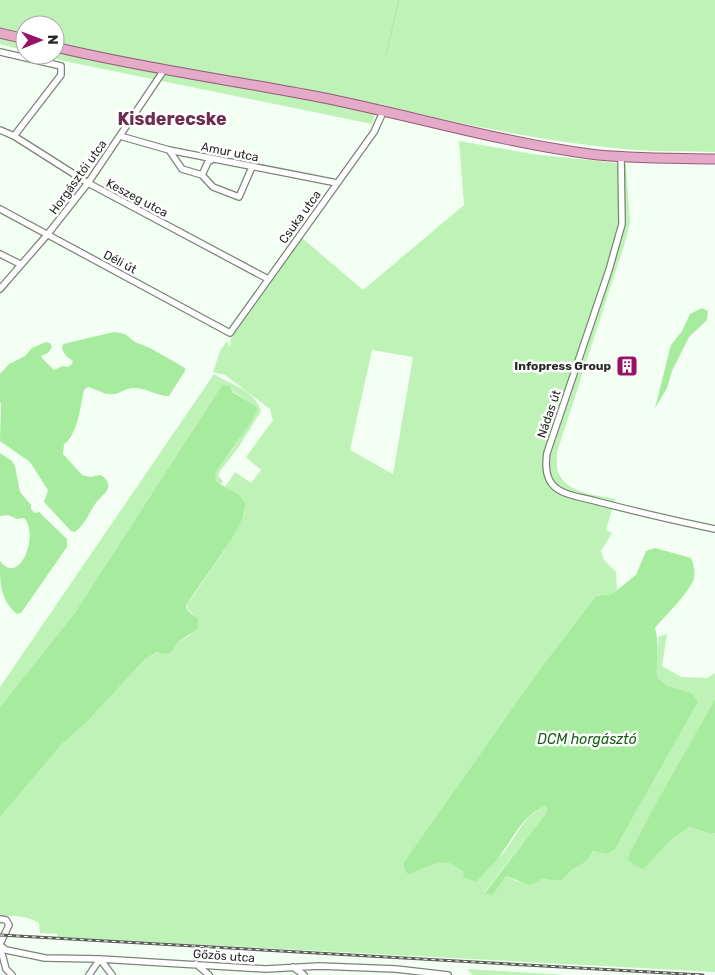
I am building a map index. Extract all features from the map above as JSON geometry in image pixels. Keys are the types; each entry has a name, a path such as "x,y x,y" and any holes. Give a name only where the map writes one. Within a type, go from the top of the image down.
{"main road":[{"path":"0,33 15,37"},
{"path":"65,49 164,70 266,86 496,137 575,152 621,156 715,159"}],"street":[{"path":"0,52 61,66 60,75 14,136"},
{"name":"Horgásztói utca","path":"0,289 47,235 88,183 164,70"},
{"name":"Csuka utca","path":"230,333 374,132 383,112"},
{"name":"Keszeg utca","path":"0,130 14,136 88,183 268,279"},
{"name":"Amur utca","path":"120,136 169,150 337,183"},
{"path":"169,150 182,169 202,175 213,186 239,197 252,167"},
{"path":"198,156 201,159 202,175"},
{"name":"Nádas út","path":"621,156 622,224 609,270 547,453 547,475 558,490 616,508 715,529"},
{"path":"202,175 208,162 214,159"},
{"name":"Déli út","path":"0,209 230,333"},
{"path":"0,254 20,264"},
{"path":"0,920 6,920 9,925 0,945 6,969"},
{"name":"Gőzös utca","path":"0,945 6,950 45,958 100,959 266,969 319,966 396,969 447,975"},
{"path":"89,975 100,959 112,975"},
{"path":"0,963 12,975"},
{"path":"196,964 209,975"},
{"path":"293,967 304,975"},
{"path":"261,975 266,969"},
{"path":"392,975 396,969"}],"shaded area":[{"path":"0,0 715,0 715,152 634,150 592,146 470,125 379,104 372,124 65,61 65,15 15,15 15,48 0,44"},
{"path":"459,141 532,154 626,164 630,222 626,239 557,452 558,472 568,485 582,492 615,499 606,530 612,533 601,551 604,560 616,572 617,589 612,594 596,596 540,669 404,862 404,869 408,875 427,866 443,863 450,864 463,871 492,861 505,851 530,816 545,806 547,808 546,813 485,892 493,895 506,876 519,882 542,879 561,881 573,869 587,861 593,851 607,854 615,849 698,702 692,693 667,686 657,677 658,637 667,634 662,666 681,677 707,678 715,673 715,699 660,796 644,869 672,839 690,827 711,834 715,833 715,972 57,937 57,934 40,933 39,923 30,919 20,916 0,918 0,817 62,744 87,722 145,659 158,652 171,653 178,642 190,635 193,614 187,609 188,603 224,551 245,513 243,499 225,487 235,472 251,483 261,470 246,457 273,420 270,409 225,375 213,372 220,351 227,341 230,348 231,338 302,238 363,290 464,205","holes":["372,350 413,357 393,474 350,450"]},
{"path":"214,374 248,393 254,398 261,411 238,448 220,471 218,476 223,481 221,484 217,481 215,473 238,441 255,405 222,385 74,614 0,707 0,687"},
{"path":"467,969 567,975 473,975"}],"water":[{"path":"702,308 708,311 707,320 689,337 672,371 667,388 655,408 671,345 682,331 690,314"},
{"path":"114,332 125,334 135,342 150,348 185,368 185,371 169,396 134,388 115,394 105,393 88,387 84,390 75,428 64,444 63,454 82,475 90,477 101,475 107,480 108,486 107,491 98,500 82,525 75,532 71,531 44,502 48,490 30,462 0,441 0,374 9,364 25,356 32,348 46,342 50,343 52,347 48,353 41,356 43,359 54,370 62,366 68,367 73,361 66,356 62,349 63,344"},
{"path":"222,385 230,386 232,392 255,405 257,409 251,422 215,473 216,481 244,501 245,510 232,537 186,607 198,619 197,629 178,642 171,653 157,652 145,659 87,722 62,744 0,817 0,707 74,614"},
{"path":"0,453 12,461 15,466 20,492 31,505 31,509 35,513 39,512 67,539 67,547 21,613 17,614 11,609 4,597 1,584 0,561 7,567 14,568 20,563 25,556 30,536 24,518 17,519 8,515 0,516"},
{"name":"DCM horgásztó","path":"655,548 691,558 694,566 694,578 686,593 655,628 658,646 657,677 667,686 692,693 698,702 615,849 607,854 593,851 587,861 573,869 561,881 542,879 529,885 506,876 493,895 485,893 546,813 547,808 545,806 524,821 498,858 476,882 464,877 463,871 448,863 422,868 408,875 404,869 404,862 540,669 596,596 612,594 636,575 646,551"},
{"path":"715,699 715,833 711,834 690,827 672,839 644,869 634,865 628,859 630,853"}],"waterway":[{"path":"386,55 399,0"}],"railway":[{"path":"0,935 703,975"}],"place":[{"name":"Infopress Group","path":"627,366"}],"district":[{"name":"Kisderecske","path":"172,119"}]}
